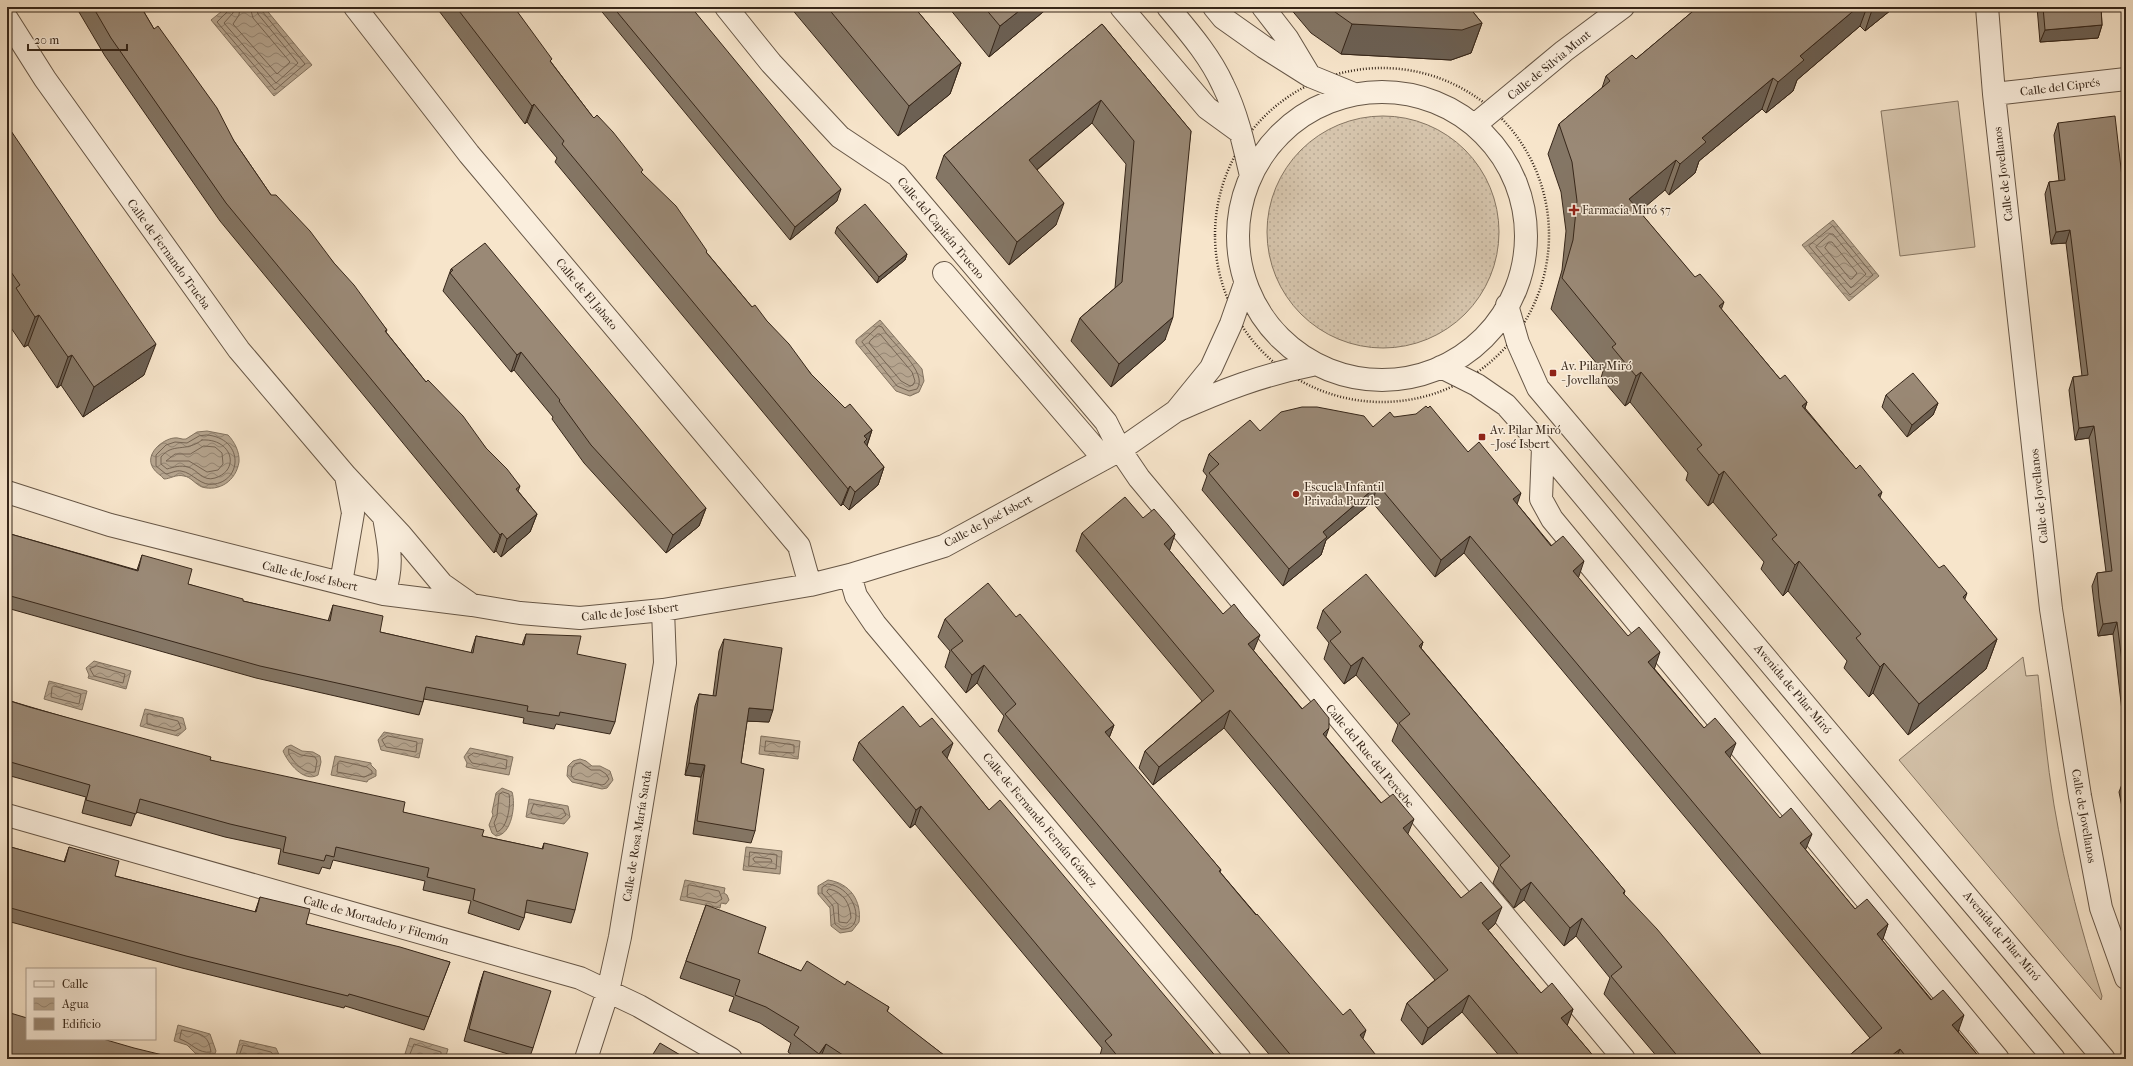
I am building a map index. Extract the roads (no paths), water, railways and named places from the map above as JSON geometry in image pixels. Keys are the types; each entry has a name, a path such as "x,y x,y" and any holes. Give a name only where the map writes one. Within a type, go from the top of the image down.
{"street":[{"name":"Calle de El Jabato","path":"355,7 469,154 799,546 810,585"},
{"name":"Calle del Capitán Trueno","path":"726,7 771,63 840,137 897,175 1106,422 1112,454"},
{"path":"1121,7 1206,108 1242,138"},
{"path":"1168,7 1196,41 1223,84 1242,138 1251,176"},
{"path":"1214,7 1223,18 1246,35 1315,78 1354,94"},
{"path":"1263,7 1315,78"},
{"name":"Calle de Silvia Munt","path":"1476,124 1564,51 1623,7"},
{"name":"Calle de Jovellanos","path":"1987,7 1994,94 2051,609 2080,796 2101,908 2126,978"},
{"name":"Calle de Fernando Trueba","path":"7,19 45,79 239,350 346,476 442,584 472,605"},
{"name":"Calle del Ciprés","path":"1994,94 2126,79"},
{"path":"1381,91 1408,93 1446,104 1476,124 1497,147 1520,191 1526,226 1520,276 1507,305 1489,329 1467,351 1441,367 1403,379 1368,378 1335,373 1312,365 1284,344 1268,327 1245,284 1238,258 1240,220 1251,176 1272,144 1295,122 1318,108 1354,94 1381,91"},
{"path":"944,273 1112,454"},
{"name":"Calle de José Isbert","path":"1176,411 1211,368 1235,315 1245,284"},
{"name":"Avenida de Pilar Miró","path":"1507,305 1516,333 1538,388 2104,1059"},
{"name":"Calle de José Isbert","path":"7,492 110,525 384,594 472,605 520,613 580,618 663,610 810,585 850,575 944,546 1112,454 1176,411 1228,388 1284,370 1312,365"},
{"path":"1441,367 1464,379 1506,405 1543,447 2054,1059"},
{"path":"1543,447 1541,499 1552,520 1998,1059"},
{"name":"Calle del Rue del Percebe","path":"1112,454 1139,478 1624,1059"},
{"path":"342,583 352,513 346,476"},
{"path":"384,517 391,562 389,578 384,594"},
{"name":"Calle de Fernando Fernán Gómez","path":"850,575 856,596 874,624 1240,1059"},
{"name":"Calle de Rosa María Sarda","path":"586,1059 608,991 620,937 665,663 663,610"},
{"name":"Calle de Mortadelo y Filemón","path":"7,815 580,978 608,991 731,1059"}],"water":[{"path":"227,7 264,7 312,65 274,96 211,20"},
{"path":"1833,220 1879,276 1849,301 1802,245"},
{"path":"880,320 922,369 924,381 919,392 910,396 896,391 856,343 856,340"},
{"path":"207,431 228,435 238,451 239,462 237,469 226,484 215,488 202,487 184,476 164,479 154,470 151,463 151,458 156,448 160,444 170,439 186,439 197,432"},
{"path":"94,661 131,671 126,689 88,678 89,675 86,668"},
{"path":"49,681 87,691 82,710 44,699"},
{"path":"145,709 183,718 186,729 178,736 140,726"},
{"path":"384,732 423,739 419,758 381,750 378,740"},
{"path":"761,736 800,741 798,759 759,754"},
{"path":"291,745 302,751 313,752 320,756 321,762 318,775 313,777 307,776 302,774 293,766 283,751 286,747"},
{"path":"470,748 513,757 509,775 466,767 467,763 464,757"},
{"path":"335,756 371,763 376,770 376,776 367,782 331,775"},
{"path":"580,759 586,761 592,766 600,766 610,771 613,780 607,788 602,789 572,782 567,776 568,766 573,761"},
{"path":"502,788 512,792 513,811 512,818 506,830 496,836 492,833 489,825 493,815 492,812 496,793"},
{"path":"529,799 568,806 570,817 564,824 526,817"},
{"path":"746,847 782,851 780,874 743,870"},
{"path":"685,880 725,888 724,893 727,895 729,900 726,904 721,903 720,908 680,900"},
{"path":"828,880 843,885 853,894 856,900 859,907 859,922 852,931 840,933 831,926 830,908 818,894 818,886"},
{"path":"178,1025 210,1034 216,1051 214,1056 197,1055 187,1045 174,1041"},
{"path":"410,1038 448,1049 445,1059 404,1057"},
{"path":"240,1040 276,1048 281,1059 235,1059"}],"place":[{"name":"Farmacia Miró 57","path":"1574,210"},
{"name":"Av. Pilar Miró - Jovellanos","path":"1553,373"},
{"name":"Av. Pilar Miró - José Isbert","path":"1482,437"},
{"name":"Escuela Infantil Privada Puzzle","path":"1296,494"}]}
